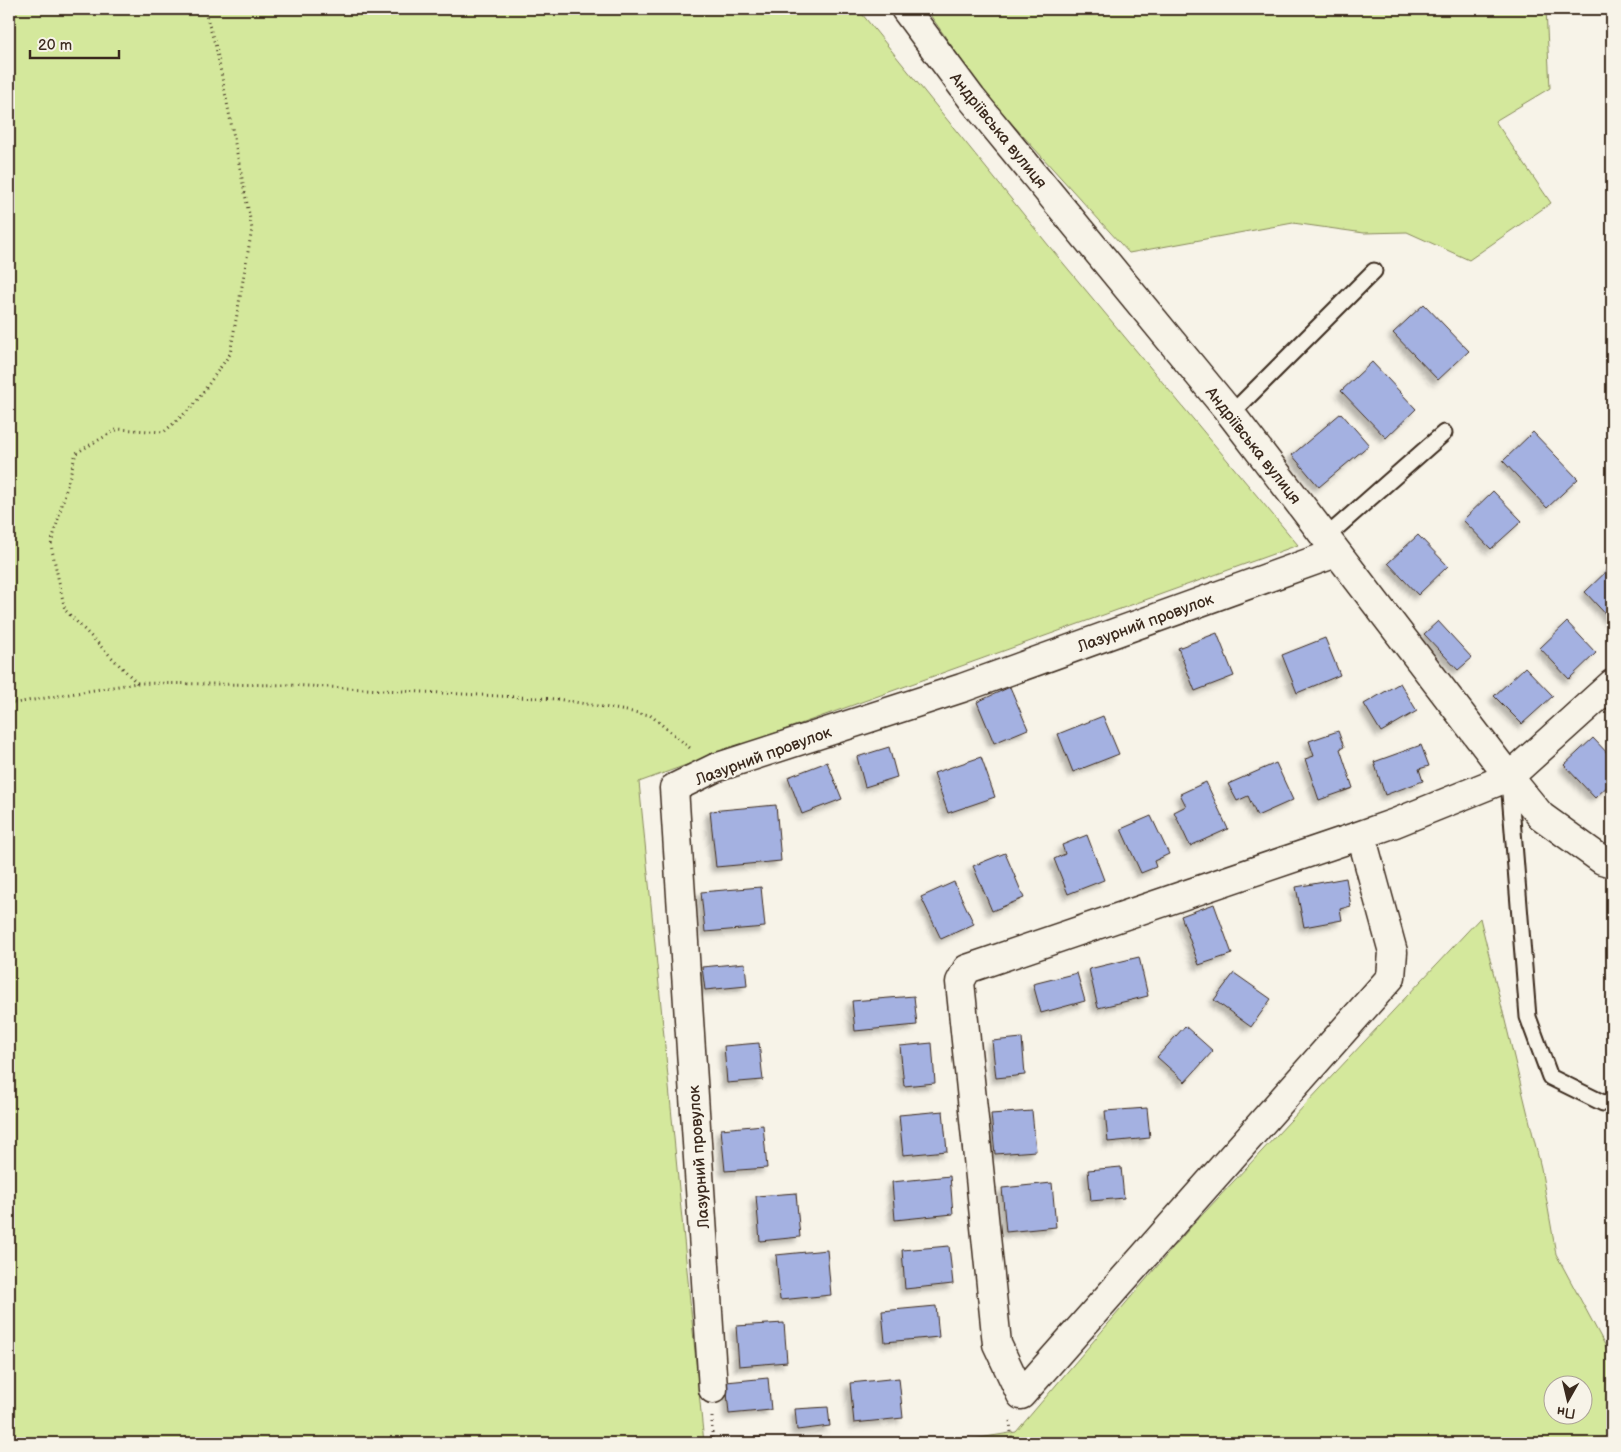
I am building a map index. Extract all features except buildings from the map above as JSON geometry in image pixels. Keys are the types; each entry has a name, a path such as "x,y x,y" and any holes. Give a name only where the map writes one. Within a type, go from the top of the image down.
{"street":[{"name":"Андріївська вулиця","path":"905,9 972,99 1231,414 1508,777 1541,816 1602,860 1612,863"},
{"name":"Лазурний провулок","path":"713,1389 674,788 715,768 962,688 1331,545"},
{"path":"1361,835 1393,952 1391,977 1021,1395 997,1344 960,982 967,969 1395,823 1508,777 1612,684"}],"lane":[{"path":"1231,414 1374,271"},
{"path":"1331,545 1444,433"},
{"path":"1508,777 1528,1017 1550,1077 1603,1103 1612,1102"}],"path":[{"path":"137,683 65,610 51,545 76,453 118,429 164,432 193,406 230,354 252,229 216,46 204,9"},
{"path":"9,702 15,703 137,683 288,685 558,699 650,715 715,768"}],"green space":[{"path":"9,9 858,9 1049,246 1298,545 639,782 704,1443 9,1443"},
{"path":"926,9 1546,9 1550,88 1495,121 1551,203 1469,260 1407,232 1364,233 1293,223 1129,253 985,94"},
{"path":"1480,918 1541,1168 1556,1254 1612,1358 1612,1443 949,1443 1016,1432 1189,1229"}]}
